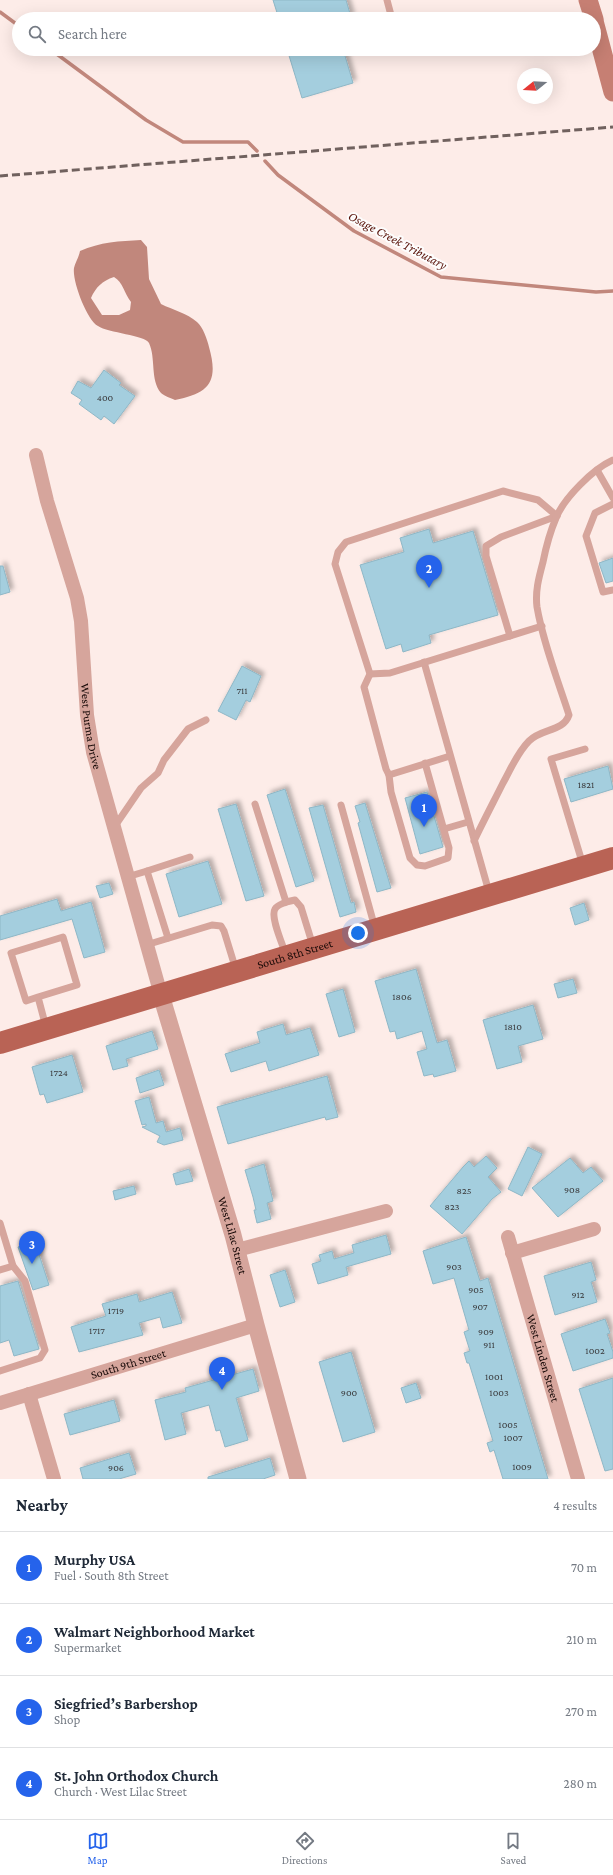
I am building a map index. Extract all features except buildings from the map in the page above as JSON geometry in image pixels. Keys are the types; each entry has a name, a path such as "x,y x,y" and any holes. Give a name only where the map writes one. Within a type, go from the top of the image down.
{"main road":[{"path":"588,0 592,12"},
{"path":"601,40 610,66 613,92"},
{"name":"South 8th Street","path":"0,1043 613,858"}],"street":[{"name":"West Purma Drive","path":"36,455 47,501 77,598 81,622 87,715 93,752 112,826 161,995"},
{"name":"West Lilac Street","path":"161,995 237,1250 298,1479"},
{"path":"237,1250 386,1211"},
{"path":"512,1253 594,1229"},
{"name":"West Linden Street","path":"508,1237 578,1479"},
{"name":"South 9th Street","path":"0,1403 256,1324"},
{"path":"29,1394 54,1479"}],"lane":[{"path":"387,0 390,12"},
{"path":"474,842 517,757 529,741 540,732 559,727 566,722 569,715 542,626 537,606 536,586 556,516 569,498 597,470 613,460"},
{"path":"597,470 613,498"},
{"path":"425,763 449,848 448,858 425,866 417,865 410,858 391,792 389,775 386,769 364,687 370,674 335,564 338,552 346,542 503,491 538,500 556,516"},
{"path":"613,504 595,513 586,536 603,592 613,590"},
{"path":"510,636 486,556 486,546 501,537 556,516"},
{"path":"370,674 390,673 542,626"},
{"path":"424,662 490,896"},
{"path":"112,826 118,823 141,788 158,772 164,760 188,729 206,720"},
{"path":"583,868 551,759 585,749"},
{"path":"389,775 450,756"},
{"path":"255,804 286,902"},
{"path":"341,805 376,930"},
{"path":"444,829 468,822"},
{"path":"127,877 190,856"},
{"path":"147,871 168,938"},
{"path":"286,957 273,916 275,909 279,905 286,902 294,900 301,907 314,949"},
{"path":"146,945 212,925 221,926 224,931 236,972"},
{"path":"63,937 77,985 38,997 26,1000 12,953 63,937"},
{"path":"38,997 47,1029"},
{"path":"0,1223 12,1266 25,1281 45,1350 40,1358 0,1371"},
{"path":"0,1270 12,1266"}],"shaded area":[{"path":"141,240 147,247 149,279 161,304 184,314 199,324 208,344 212,359 212,377 203,389 196,394 187,397 175,400 161,393 155,382 149,343 141,338 98,326 89,316 81,300 75,282 74,268 80,251 103,244","holes":["114,277 117,279 131,302 130,310 119,315 102,315 91,298 97,288 106,280"]}],"waterway":[{"name":"Osage Creek Tributary","path":"0,12 12,21"},
{"name":"Osage Creek Tributary","path":"59,56 146,120 183,142 248,142 257,151"},
{"name":"Osage Creek Tributary","path":"265,161 278,175 354,231 441,277 596,292 613,291"}],"railway":[{"path":"0,176 613,127"}],"place":[{"name":"Walmart Neighborhood Market","path":"429,588"},
{"name":"Murphy USA","path":"424,827"},
{"name":"Siegfried’s Barbershop","path":"32,1264"},
{"name":"St. John Orthodox Church","path":"222,1390"}]}
